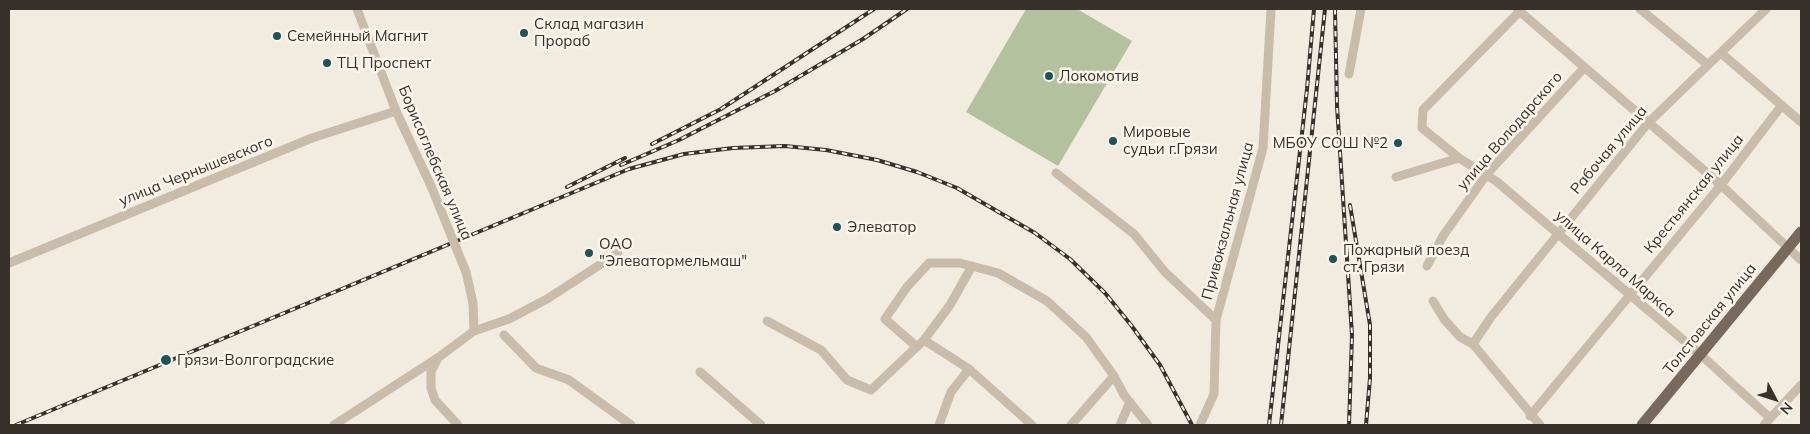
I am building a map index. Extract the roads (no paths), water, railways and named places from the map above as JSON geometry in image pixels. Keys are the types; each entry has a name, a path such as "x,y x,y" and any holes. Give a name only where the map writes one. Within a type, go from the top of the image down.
{"main road":[{"name":"Толстовская улица","path":"1642,425 1801,232"}],"street":[{"name":"Борисоглебская улица","path":"357,9 396,111 431,186 466,272 474,303 474,331"},
{"name":"Привокзальная улица","path":"1200,425 1214,394 1216,320 1263,148 1271,9"},
{"path":"1349,74 1361,9"},
{"path":"1640,9 1707,64"},
{"name":"Рабочая улица","path":"1472,344 1491,317 1648,123 1766,9"},
{"path":"1518,10 1721,185 1801,260"},
{"name":"улица Карла Маркса","path":"1518,10 1423,110 1422,128 1459,158 1487,174 1559,233 1770,418"},
{"path":"1721,54 1801,122"},
{"name":"улица Володарского","path":"1427,266 1443,236 1487,174 1584,68"},
{"name":"Крестьянская улица","path":"1530,416 1721,185 1782,105"},
{"name":"улица Чернышевского","path":"9,262 312,138 396,111"},
{"path":"1396,177 1459,158"},
{"name":"Привокзальная улица","path":"1056,173 1134,234 1165,272 1216,320"},
{"path":"334,425 439,357 474,331 509,319 547,299 618,253"},
{"path":"916,347 885,319 907,287 929,263 960,263 998,272 1048,301 1086,337 1114,376 1124,395 1148,425"},
{"path":"767,322 821,350 847,380 871,390 924,340 950,305 972,266"},
{"path":"1433,301 1444,319 1460,337 1472,344 1530,416 1540,425"},
{"path":"504,335 536,368 569,380 631,425"},
{"path":"924,340 969,369 1032,425"},
{"path":"439,357 431,371 431,388 435,400 458,425"},
{"path":"939,425 951,392 969,369"},
{"path":"700,372 761,425"},
{"path":"406,378 415,376 423,379 431,388"},
{"path":"1071,425 1114,376"},
{"path":"1764,425 1801,385"},
{"path":"1120,425 1130,402"}],"railway":[{"path":"652,144 721,109 874,9"},
{"path":"621,165 679,140 775,91 863,39 907,9"},
{"path":"1269,425 1307,89 1314,9"},
{"path":"1281,425 1325,9"},
{"path":"1335,9 1337,106 1352,335 1349,425"},
{"path":"16,425 629,169 684,154 733,148 785,146 826,150 877,160 917,172 957,188 1035,233 1070,259 1105,293 1160,365 1192,425"},
{"path":"567,187 625,158"},
{"path":"1350,205 1370,325 1370,378 1366,425"}],"place":[{"name":"Склад магазин Прораб","path":"524,33"},
{"name":"Семейнный Магнит","path":"277,36"},
{"name":"ТЦ Проспект","path":"327,63"},
{"name":"Локомотив","path":"1049,76"},
{"name":"Мировые судьи г.Грязи","path":"1113,141"},
{"name":"МБОУ СОШ №2","path":"1398,143"},
{"name":"Элеватор","path":"837,227"},
{"name":"ОАО \"Элеватормельмаш\"","path":"589,253"},
{"name":"Пожарный поезд ст. Грязи","path":"1333,259"},
{"name":"Грязи-Волгоградские","path":"166,360"}]}
